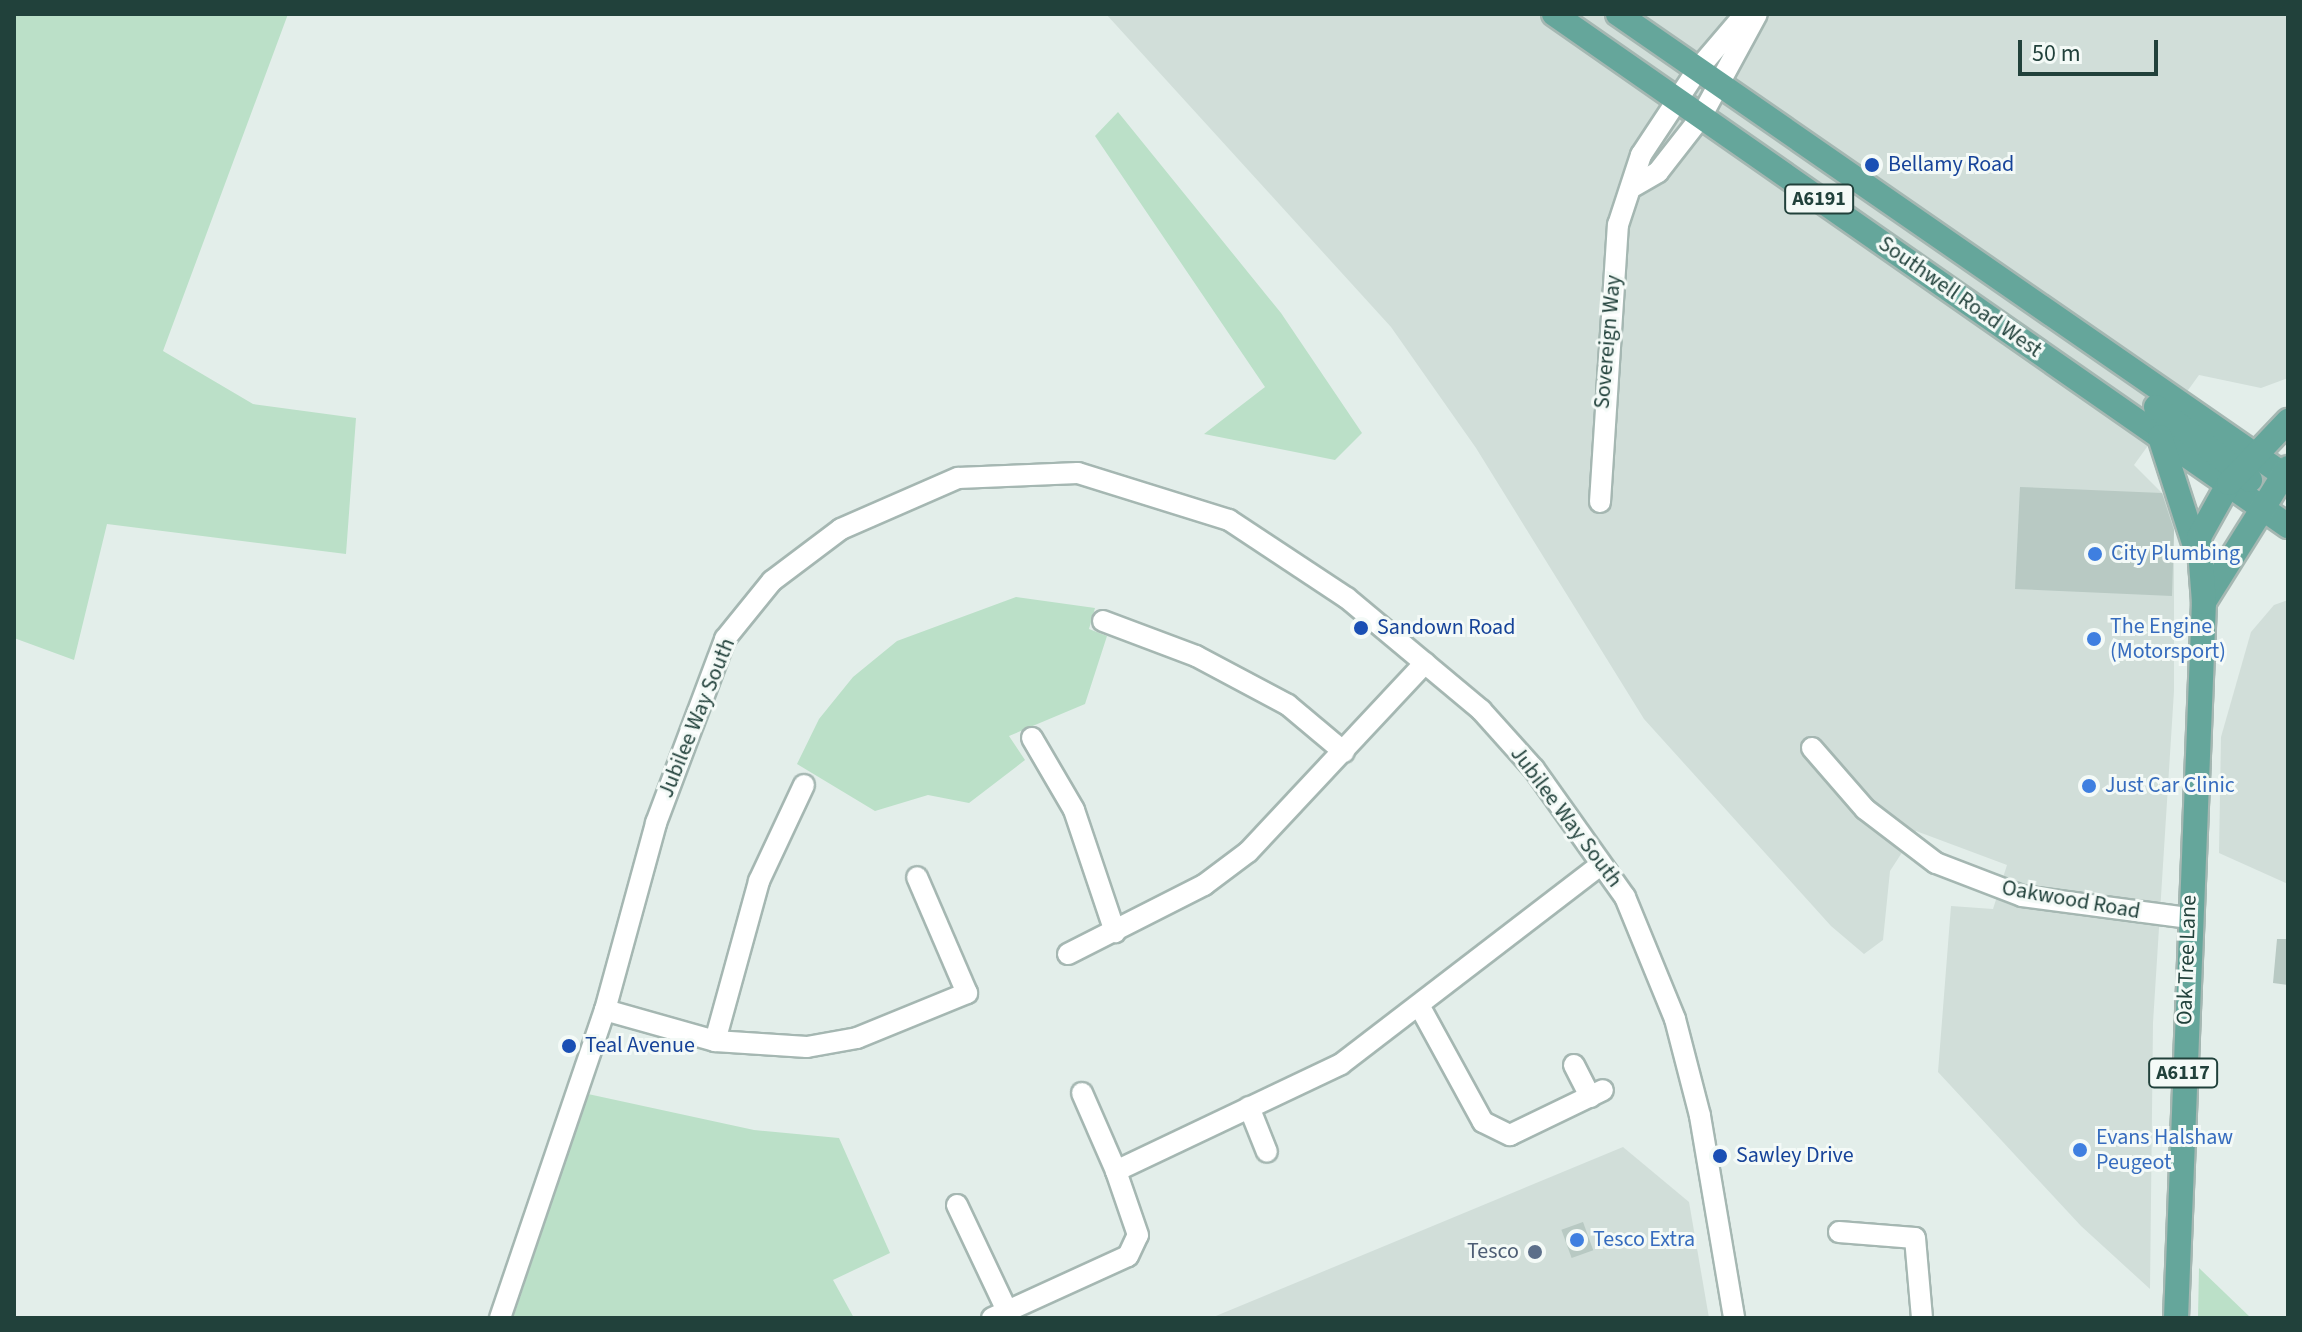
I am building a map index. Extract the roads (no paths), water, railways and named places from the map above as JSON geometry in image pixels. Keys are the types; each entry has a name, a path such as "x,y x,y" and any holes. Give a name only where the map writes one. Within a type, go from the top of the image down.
{"main road":[{"name":"Southwell Road West","path":"1554,14 2159,435 2280,487 2288,526"},
{"name":"Southwell Road West","path":"1618,14 2079,334 2241,469"},
{"name":"A6117","path":"2241,469 2288,421"},
{"path":"2159,435 2176,473 2198,557"},
{"path":"2241,469 2280,487"},
{"name":"Oak Tree Lane","path":"2176,1318 2188,918 2204,602 2198,557 2204,523 2241,469"},
{"name":"Oak Tree Lane","path":"2204,602 2280,487"}],"street":[{"path":"1698,69 1745,14"},
{"path":"1634,186 1658,172 1701,117 1723,85 1757,14"},
{"name":"Sovereign Way","path":"1600,502 1618,225 1634,186 1641,155 1698,69"},
{"name":"Jubilee Way South","path":"500,1318 605,1010 656,823 725,639 772,581 841,529 958,478 1078,473 1229,520 1347,598 1425,663 1518,750 1625,897 1675,1019 1700,1116 1734,1318"},
{"path":"1103,621 1196,656 1275,698 1344,752"},
{"path":"1068,954 1204,885 1248,852 1425,663"},
{"path":"1032,738 1074,810 1115,932"},
{"name":"Oakwood Road","path":"1812,748 1865,809 1936,863 2022,896 2188,918"},
{"path":"715,1041 759,881 804,785"},
{"path":"1116,1171 1341,1064 1420,1007 1600,865"},
{"path":"605,1010 715,1041 807,1047 857,1038 967,993 917,877"},
{"path":"1420,1007 1483,1122 1510,1135 1596,1094 1574,1065"},
{"path":"957,1205 1000,1315 1128,1256 1138,1235 1116,1171 1082,1093"},
{"path":"1249,1107 1267,1152"},
{"path":"1839,1232 1915,1238 1922,1318"}],"place":[{"name":"Bellamy Road","path":"1872,165"},
{"name":"City Plumbing","path":"2095,554"},
{"name":"Sandown Road","path":"1361,628"},
{"name":"The Engine (Motorsport)","path":"2094,639"},
{"name":"Just Car Clinic","path":"2089,786"},
{"name":"Teal Avenue","path":"569,1046"},
{"name":"Evans Halshaw Peugeot","path":"2080,1150"},
{"name":"Sawley Drive","path":"1720,1156"},
{"name":"Tesco Extra","path":"1577,1240"},
{"name":"Tesco","path":"1535,1252"}]}
